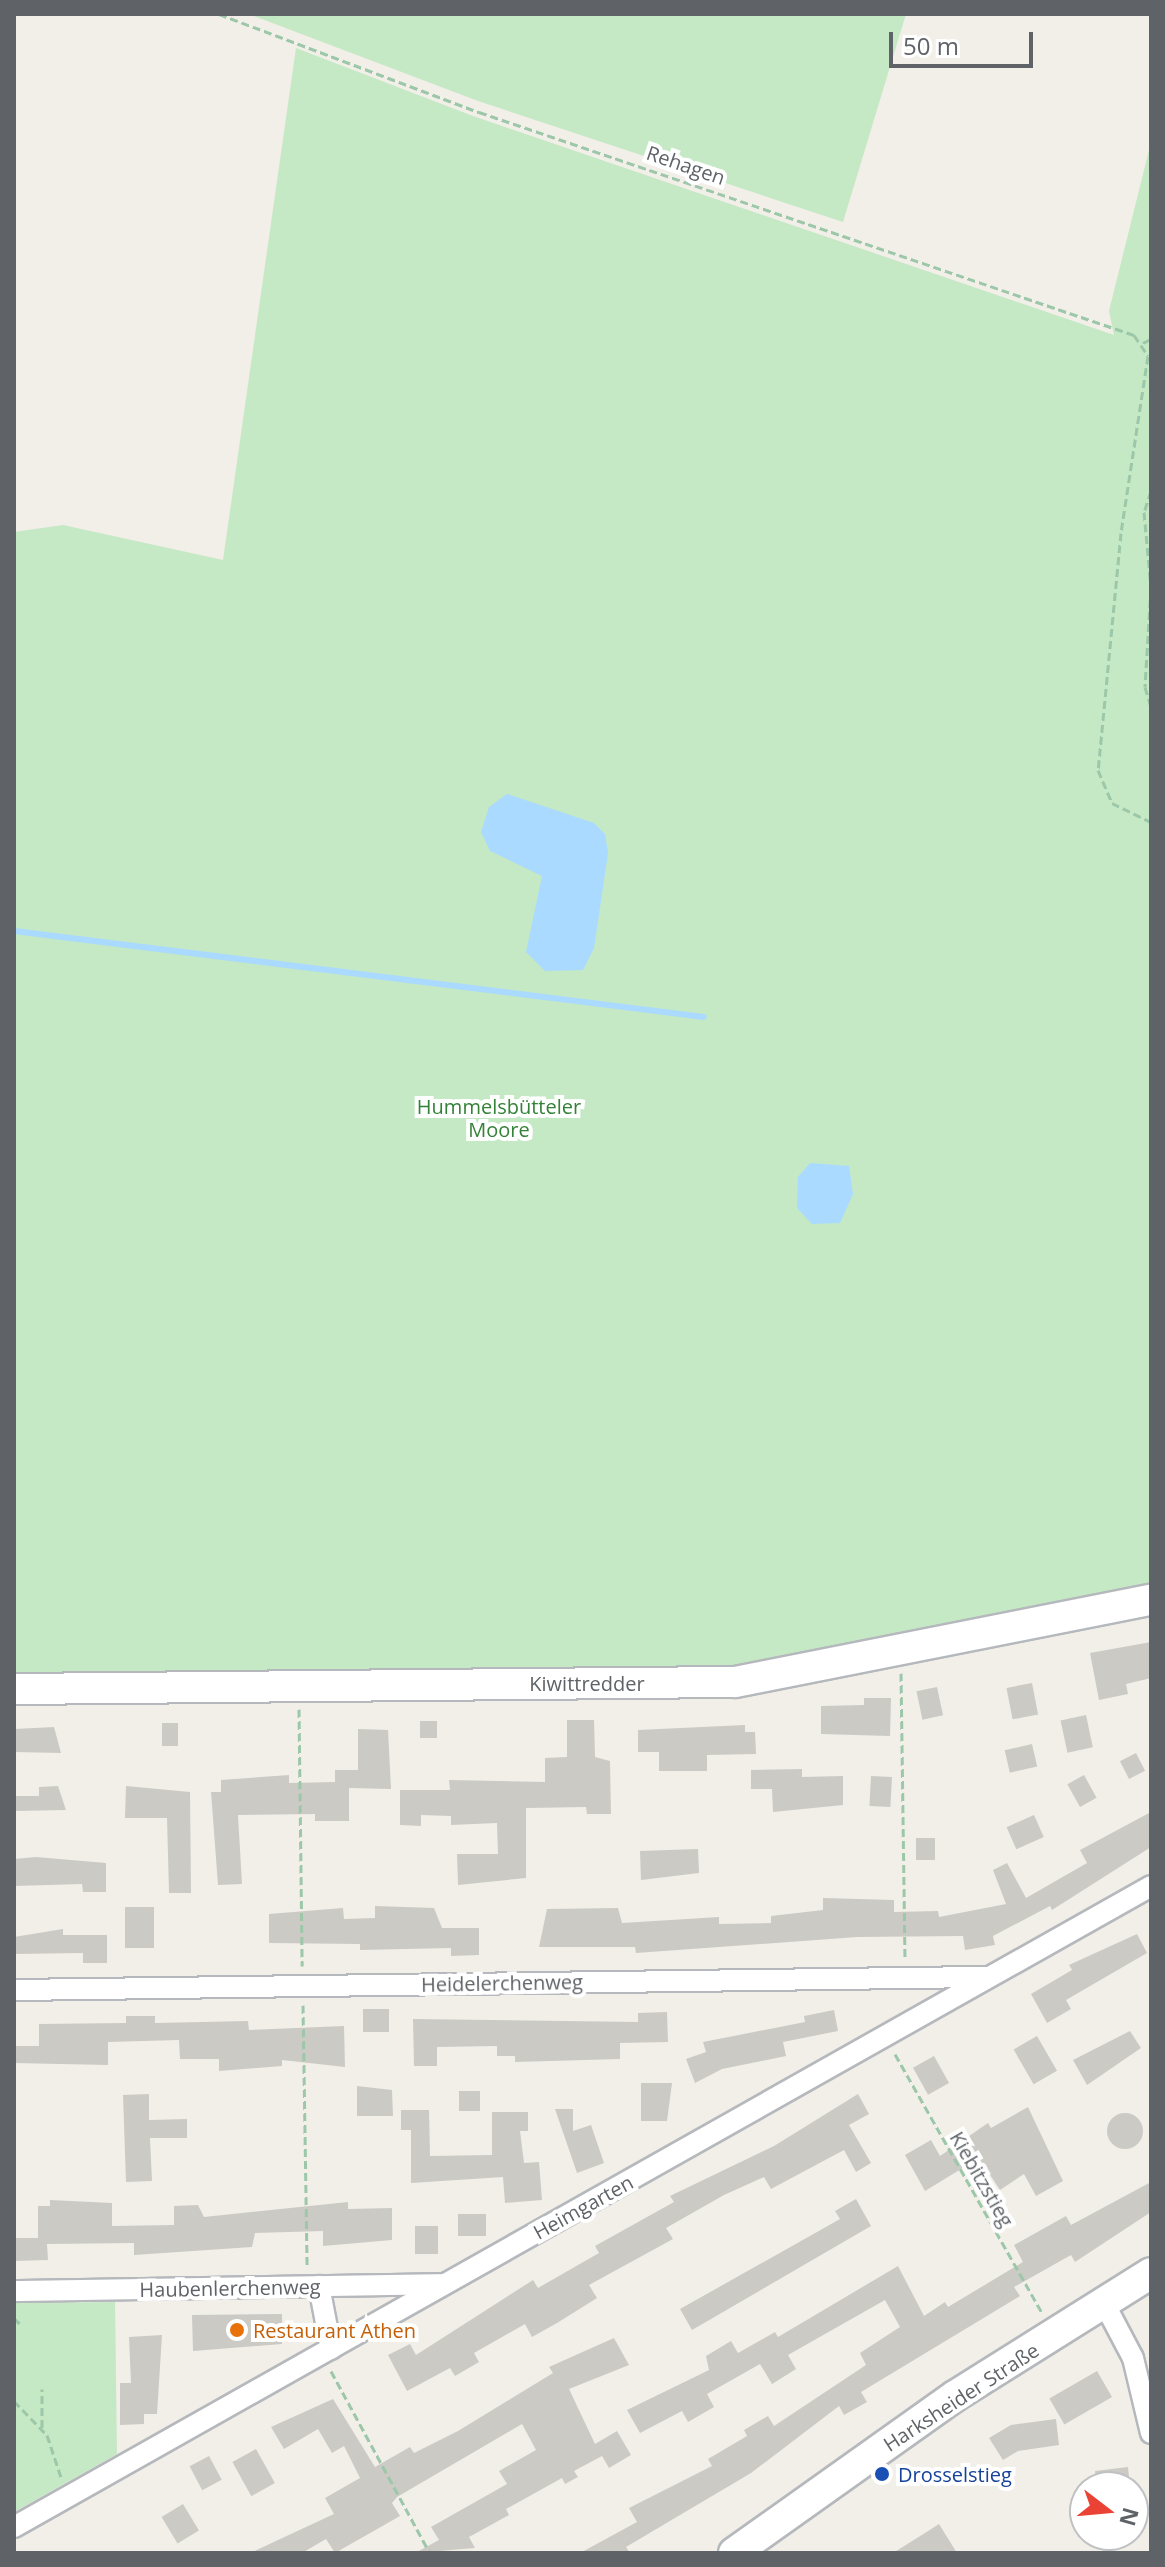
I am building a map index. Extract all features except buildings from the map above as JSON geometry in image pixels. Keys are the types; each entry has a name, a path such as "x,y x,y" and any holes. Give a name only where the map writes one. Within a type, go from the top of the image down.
{"street":[{"name":"Kiwittredder","path":"14,1689 735,1682 901,1654 1151,1600"},
{"name":"Heimgarten","path":"14,2527 1151,1886"},
{"name":"Heidelerchenweg","path":"14,1990 990,1977"},
{"name":"Harksheider Straße","path":"745,2550 955,2396 1151,2273"},
{"name":"Haubenlerchenweg","path":"14,2291 446,2284"},
{"path":"319,2286 326,2351"},
{"path":"1104,2303 1133,2358 1151,2433"}],"path":[{"name":"Rehagen","path":"219,14 479,112 1119,328 1143,343"},
{"path":"1151,339 1143,343 1148,356 1121,533 1098,770 1112,803 1151,822"},
{"path":"1151,491 1144,512 1151,588 1145,687 1151,707"},
{"path":"901,1654 905,1978"},
{"name":"Kiebitzstieg","path":"885,2036 1055,2335"},
{"path":"14,2318 20,2324"},
{"path":"326,2351 430,2553"},
{"path":"42,2389 42,2428"},
{"path":"14,2401 42,2428 72,2494"}],"green space":[{"path":"249,14 906,14 843,222 478,101"},
{"name":"Hummelsbütteler Moore","path":"296,48 473,116 1114,335 1109,311 1151,142 1151,1590 736,1671 14,1679 14,532 63,525 223,560"},
{"path":"115,2302 117,2454 14,2512 14,2303"}],"water":[{"path":"507,794 594,823 605,834 608,853 594,948 583,970 545,971 526,952 542,876 490,851 481,832 489,807"},
{"path":"810,1163 849,1166 853,1194 840,1223 812,1224 797,1208 798,1177"}],"waterway":[{"path":"14,931 704,1017"}],"place":[{"name":"Restaurant Athen","path":"237,2330"},
{"name":"Drosselstieg","path":"882,2474"}]}
